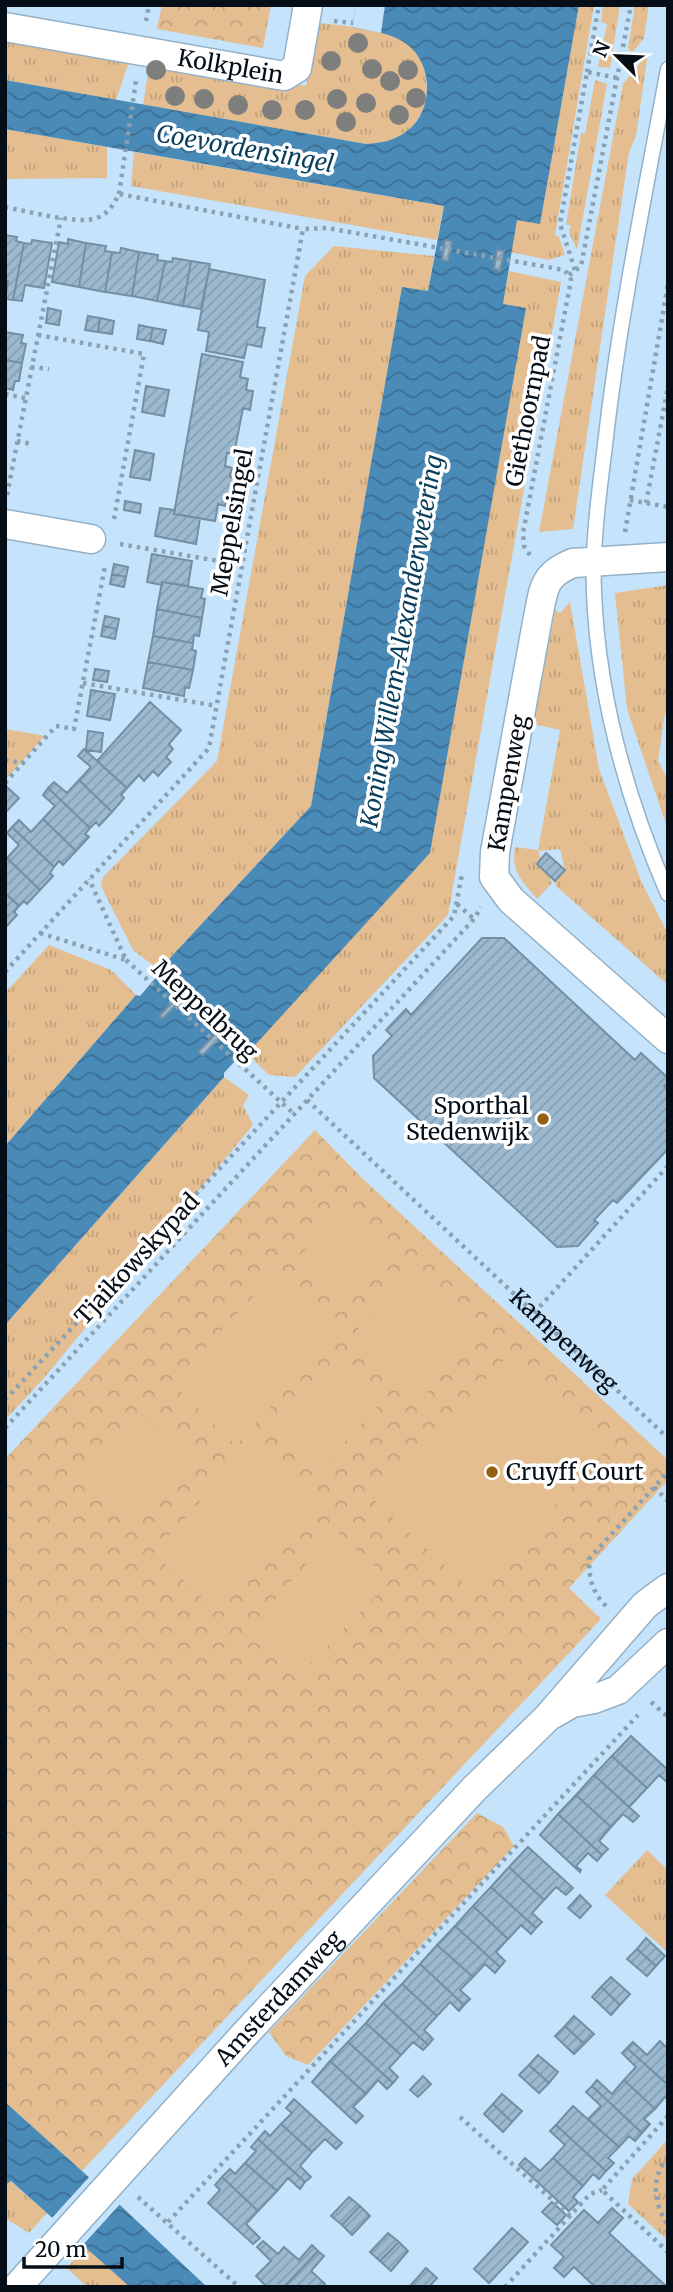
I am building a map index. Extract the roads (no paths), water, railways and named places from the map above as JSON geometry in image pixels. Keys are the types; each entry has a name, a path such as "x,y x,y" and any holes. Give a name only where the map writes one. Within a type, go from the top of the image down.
{"street":[{"name":"Kolkplein","path":"5,27 284,76 297,68 307,5"},
{"path":"5,524 91,539"},
{"path":"594,561 668,557"},
{"name":"Kampenweg","path":"594,561 573,563 559,569 550,576 544,587 495,852 494,877 511,900 668,1039"},
{"name":"Amsterdamweg","path":"17,2287 255,2024 474,1790 548,1717 645,1605 668,1588"},
{"name":"Amsterdamweg","path":"548,1717 572,1703 594,1699 618,1690 668,1643"}],"lane":[{"path":"668,69 613,370 594,534 594,593 601,668 612,727 650,854 668,894"}],"water":[{"path":"356,5 579,5 540,224 517,220 503,304 526,308 430,853 256,1044 244,1051 224,1073 224,1077 5,1325 5,1146 136,995 140,996 159,974 159,970 311,806 402,287 428,291 444,206 5,129 5,80 366,144 382,142 402,134 416,123 426,101 426,76 416,54 402,41 382,33 352,27"},
{"path":"5,2102 207,2287 130,2287 11,2181 5,2185"}],"place":[{"name":"Sporthal Stedenwijk","path":"543,1119"},
{"name":"Cruyff Court","path":"492,1472"}],"water label":[{"name":"Coevordensingel","path":"245,149"},
{"name":"Koning Willem-Alexanderwetering","path":"402,641"}]}
